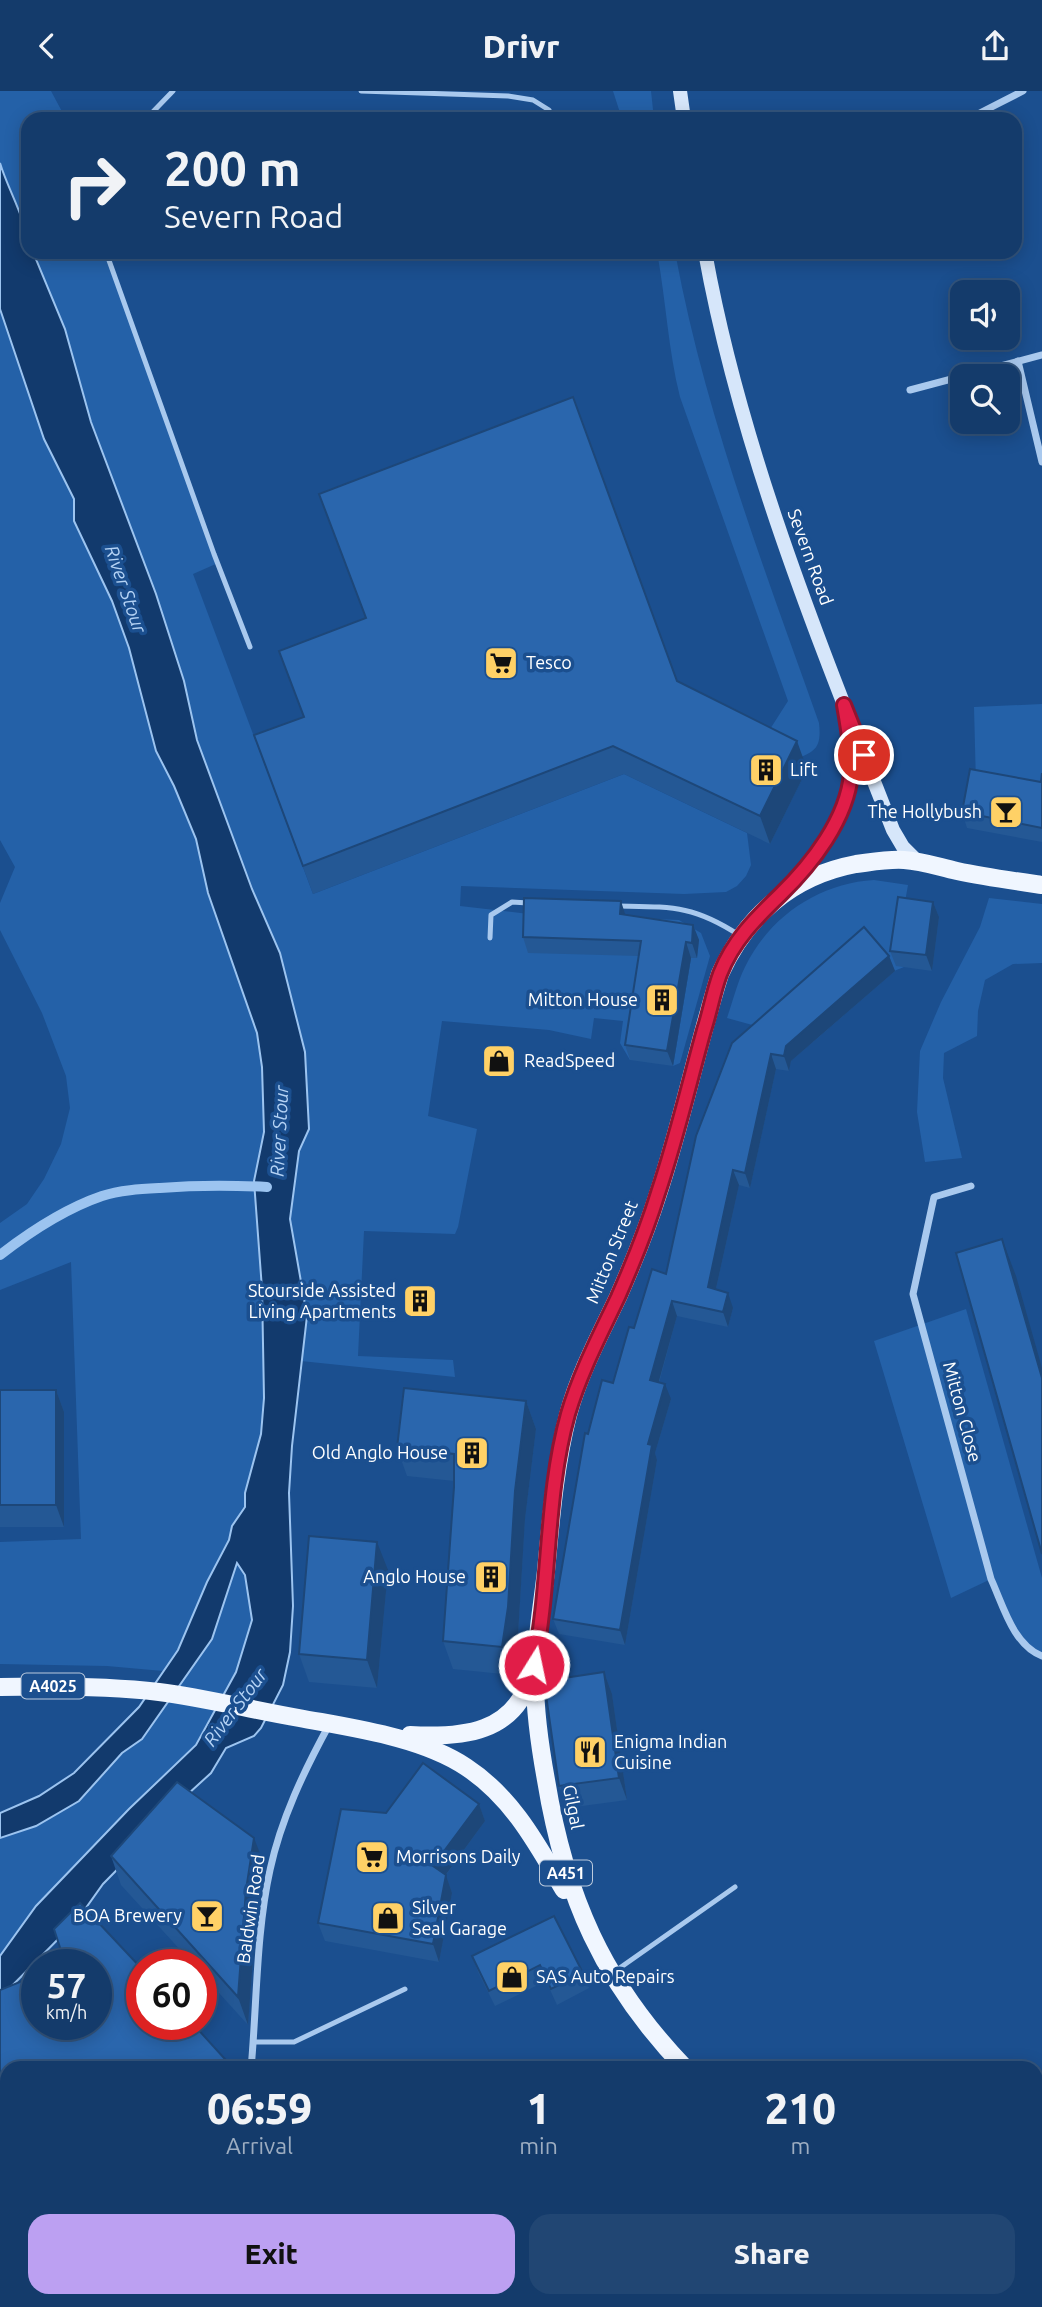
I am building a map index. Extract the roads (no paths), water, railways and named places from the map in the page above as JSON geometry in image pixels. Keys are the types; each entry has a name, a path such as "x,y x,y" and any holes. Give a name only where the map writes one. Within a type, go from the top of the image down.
{"main road":[{"name":"Mitton Street","path":"538,1644 554,1491 568,1413 595,1344 639,1247 659,1192 720,974 741,936 779,896 800,883 838,867 892,860 917,861 1042,885"},
{"name":"A4025","path":"0,1687 106,1688 203,1699 367,1731 446,1736 487,1728 513,1712 528,1684 538,1644"},
{"name":"Gilgal","path":"538,1644 536,1706 548,1794 562,1861 592,1938 612,1973 664,2046 678,2061"},
{"path":"367,1731 426,1748 454,1760 495,1790 526,1826 592,1938"}],"street":[{"path":"680,91 683,112"},
{"path":"982,112 1023,91"},
{"name":"Severn Road","path":"706,259 726,355 760,474 844,705 893,830 903,847 917,861"},
{"path":"910,390 1042,355"},
{"path":"1018,361 1042,462"},
{"name":"Mitton Street","path":"779,896 797,877 833,827 848,792 850,746 844,705"},
{"name":"Mitton Close","path":"971,1186 934,1197 913,1294 991,1579 1010,1622 1029,1651 1042,1656"},
{"name":"Baldwin Road","path":"252,2061 260,1948 270,1870 287,1810 330,1724"}],"lane":[{"path":"155,112 173,91"},
{"path":"361,91 508,96 533,100 549,110"},
{"path":"109,259 250,647"},
{"path":"490,938 491,915 497,910 512,902 539,903"},
{"path":"606,905 674,908 703,914 741,936"},
{"path":"612,1973 734,1887"},
{"path":"253,2042 294,2042 405,1989"}],"water":[{"name":"River Stour","path":"0,163 21,216 21,259 36,259 65,329 91,422 156,594 184,681 197,740 252,889 280,953 305,1052 309,1129 299,1151 290,1219 307,1316 292,1446 289,1493 293,1606 290,1652 283,1685 261,1728 254,1736 226,1748 211,1773 176,1805 164,1822 103,1884 78,1919 48,1949 21,1949 21,1977 0,1998 0,1956 36,1906 129,1809 196,1745 236,1672 252,1620 245,1575 237,1563 212,1639 142,1739 122,1753 79,1801 36,1826 0,1838 0,1813 39,1796 74,1773 139,1707 178,1650 207,1582 229,1540 232,1526 245,1507 245,1493 261,1434 264,1398 262,1289 254,1181 264,1132 262,1067 257,1033 208,893 196,839 156,751 129,648 112,601 74,521 74,499 44,439 0,309"}],"waterway":[{"path":"0,1255 61,1214 109,1194 187,1186 267,1187"}],"place":[{"name":"Tesco","path":"501,663"},
{"name":"Lift","path":"766,770"},
{"name":"The Hollybush","path":"1006,812"},
{"name":"Mitton House","path":"662,1000"},
{"name":"ReadSpeed","path":"499,1061"},
{"name":"Stourside Assisted Living Apartments","path":"420,1301"},
{"name":"Old Anglo House","path":"472,1453"},
{"name":"Anglo House","path":"491,1577"},
{"name":"Enigma Indian Cuisine","path":"590,1752"},
{"name":"Morrisons Daily","path":"372,1857"},
{"name":"BOA Brewery","path":"207,1916"},
{"name":"Silver Seal Garage","path":"388,1918"},
{"name":"SAS Auto Repairs","path":"512,1977"}]}
